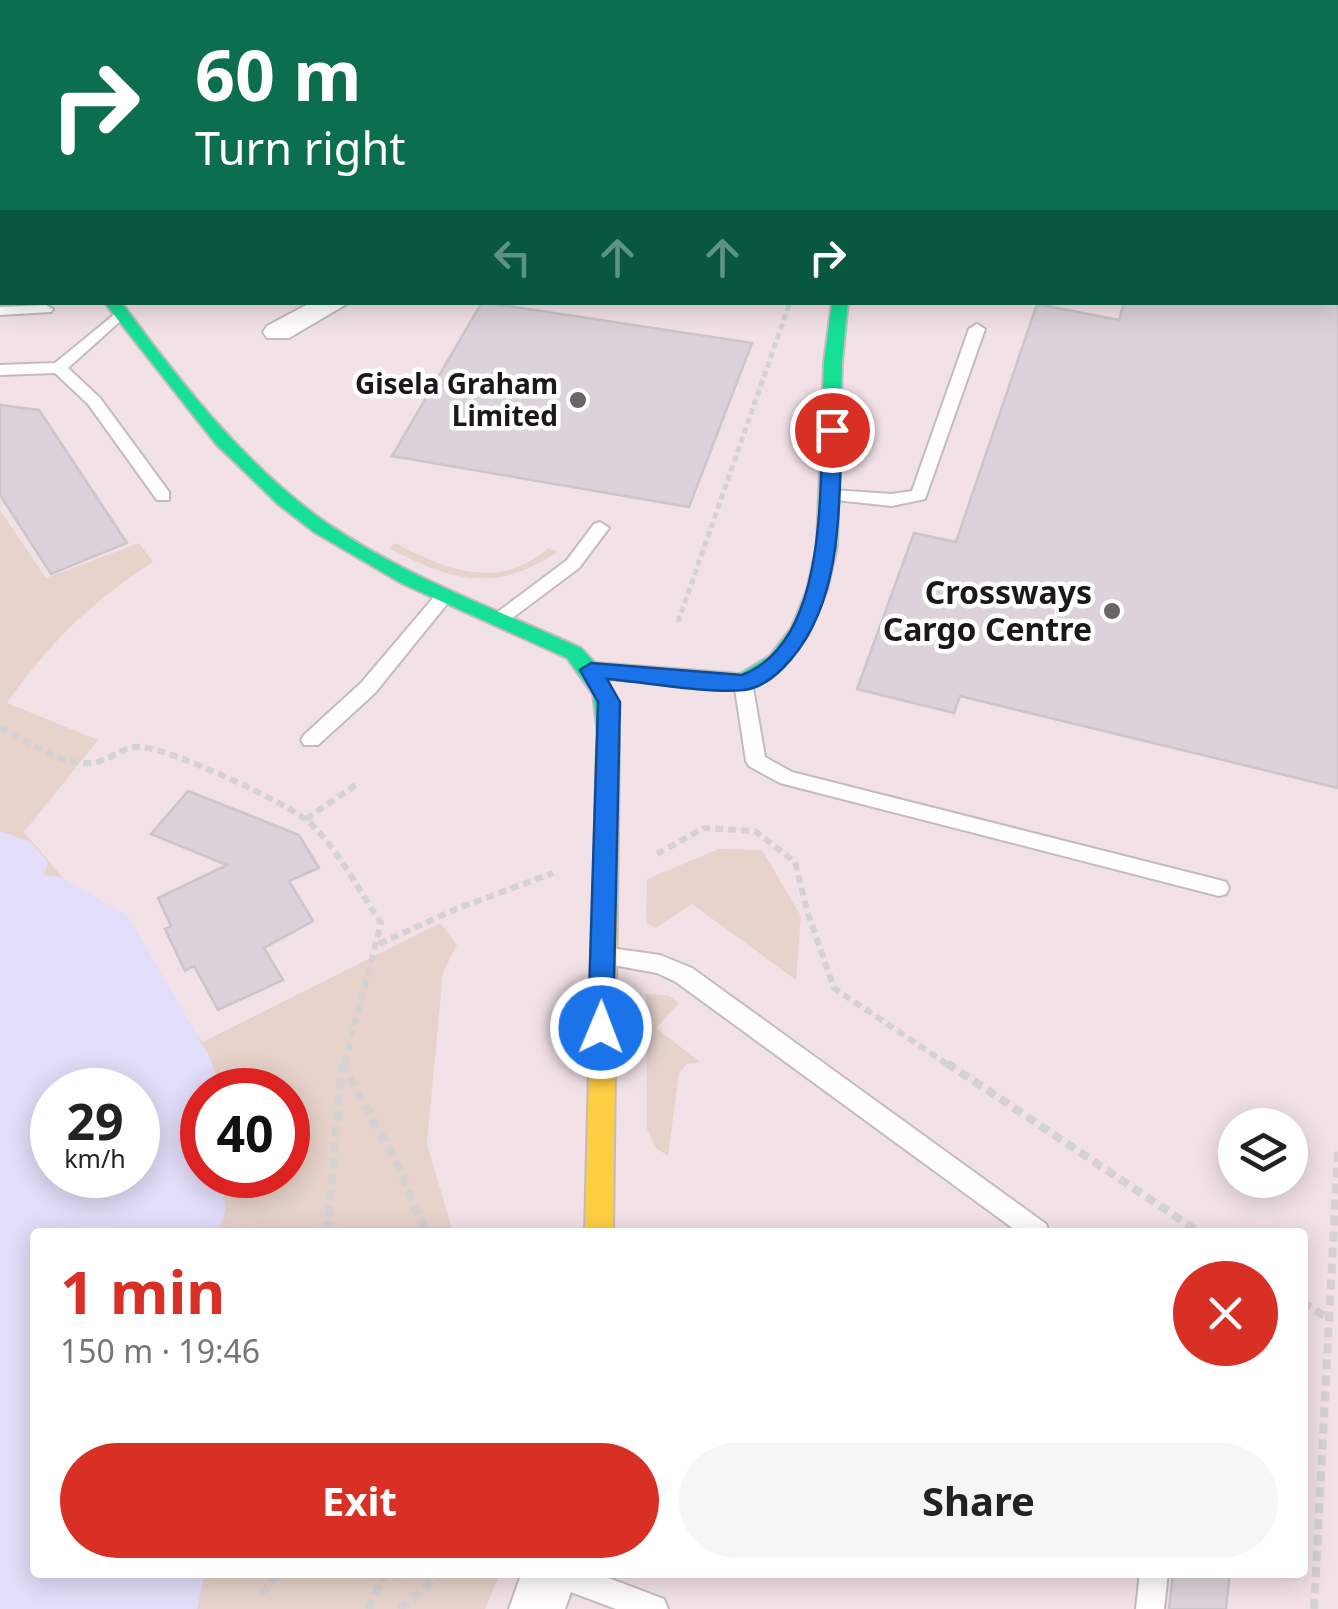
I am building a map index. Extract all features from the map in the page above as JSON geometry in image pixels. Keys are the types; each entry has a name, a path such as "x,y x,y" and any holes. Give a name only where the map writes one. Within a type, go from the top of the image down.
{"street":[{"path":"278,332 330,305"},
{"path":"591,670 743,682 764,675 794,645 808,616 827,544 832,494 833,365 840,305"},
{"path":"116,308 190,406 244,465 358,552 574,653 591,670 609,702 599,1228"},
{"path":"538,1609 550,1578"}],"lane":[{"path":"0,370 59,368 116,308"},
{"path":"0,311 46,309"},
{"path":"832,494 892,500 919,494 977,330"},
{"path":"59,368 94,401 162,496"},
{"path":"501,618 573,564 600,528"},
{"path":"311,740 368,688 444,595"},
{"path":"743,682 756,760 786,778 1219,888"},
{"path":"602,956 660,964 684,975 1031,1228"},
{"path":"569,1578 654,1609"},
{"path":"1150,1609 1153,1578"}],"path":[{"path":"678,622 789,305"},
{"path":"0,728 54,754 94,763 128,747 147,748 205,770 306,820 376,912 381,922 378,944 358,999 342,1064 328,1228"},
{"path":"306,820 357,784"},
{"path":"641,863 704,828 755,830 795,862 807,912 834,988 1193,1228"},
{"path":"378,944 456,909 562,870"},
{"path":"342,1064 398,1166 423,1228"},
{"path":"1314,1609 1338,1149"},
{"path":"1308,1306 1327,1318"},
{"path":"262,1595 276,1578"},
{"path":"368,1609 383,1578"},
{"path":"400,1609 437,1578"}],"shaded area":[{"path":"0,305 1338,305 1338,1609 0,1609"},
{"path":"0,510 46,578 139,543 153,562 72,625 7,703 98,740 24,832 203,1042 440,923 457,945 443,972 427,1144 452,1228 30,1228 30,1578 498,1578 485,1609 0,1609"},
{"path":"395,543 433,561 472,572 511,569 548,548 557,552 513,574 473,578 411,559 389,548"},
{"path":"0,831 31,842 48,862 44,875 61,877 128,916 213,1068 180,1068 180,1198 224,1198 225,1211 219,1228 30,1228 30,1578 204,1578 197,1609 0,1609"},
{"path":"719,849 762,850 801,916 796,980 692,904 655,928 646,923 647,879"},
{"path":"646,994 667,995 679,1003 656,1028 700,1062 687,1064 679,1073 668,1156 656,1148 647,1129"}],"building":[{"name":"Gisela Graham Limited","path":"480,305 752,343 689,507 392,456"},
{"name":"Crossways Cargo Centre","path":"1037,305 1119,320 1123,305 1338,305 1338,788 960,696 954,713 857,689 914,533 956,542"},
{"path":"0,405 39,410 127,543 51,574 0,495"},
{"path":"188,791 299,835 319,868 289,881 313,921 264,948 283,980 218,1010 194,966 185,971 165,929 171,926 158,898 227,865 151,834"},
{"path":"1172,1578 1229,1578 1226,1609 1169,1609"}],"traffic: fast":[{"path":"114,305 222,440 320,528 410,579 574,653 604,694 608,744"},
{"path":"591,670 743,682 777,661 801,630 817,590 827,546 833,362 840,305"}],"traffic: slow":[{"path":"599,1228 608,744"}],"place":[{"name":"Gisela Graham Limited","path":"578,400"},
{"name":"Crossways Cargo Centre","path":"1112,611"}],"route":[{"path":"601,1028 609,702 591,670 728,682 764,675 794,645 808,616 827,544 832,430"}]}
